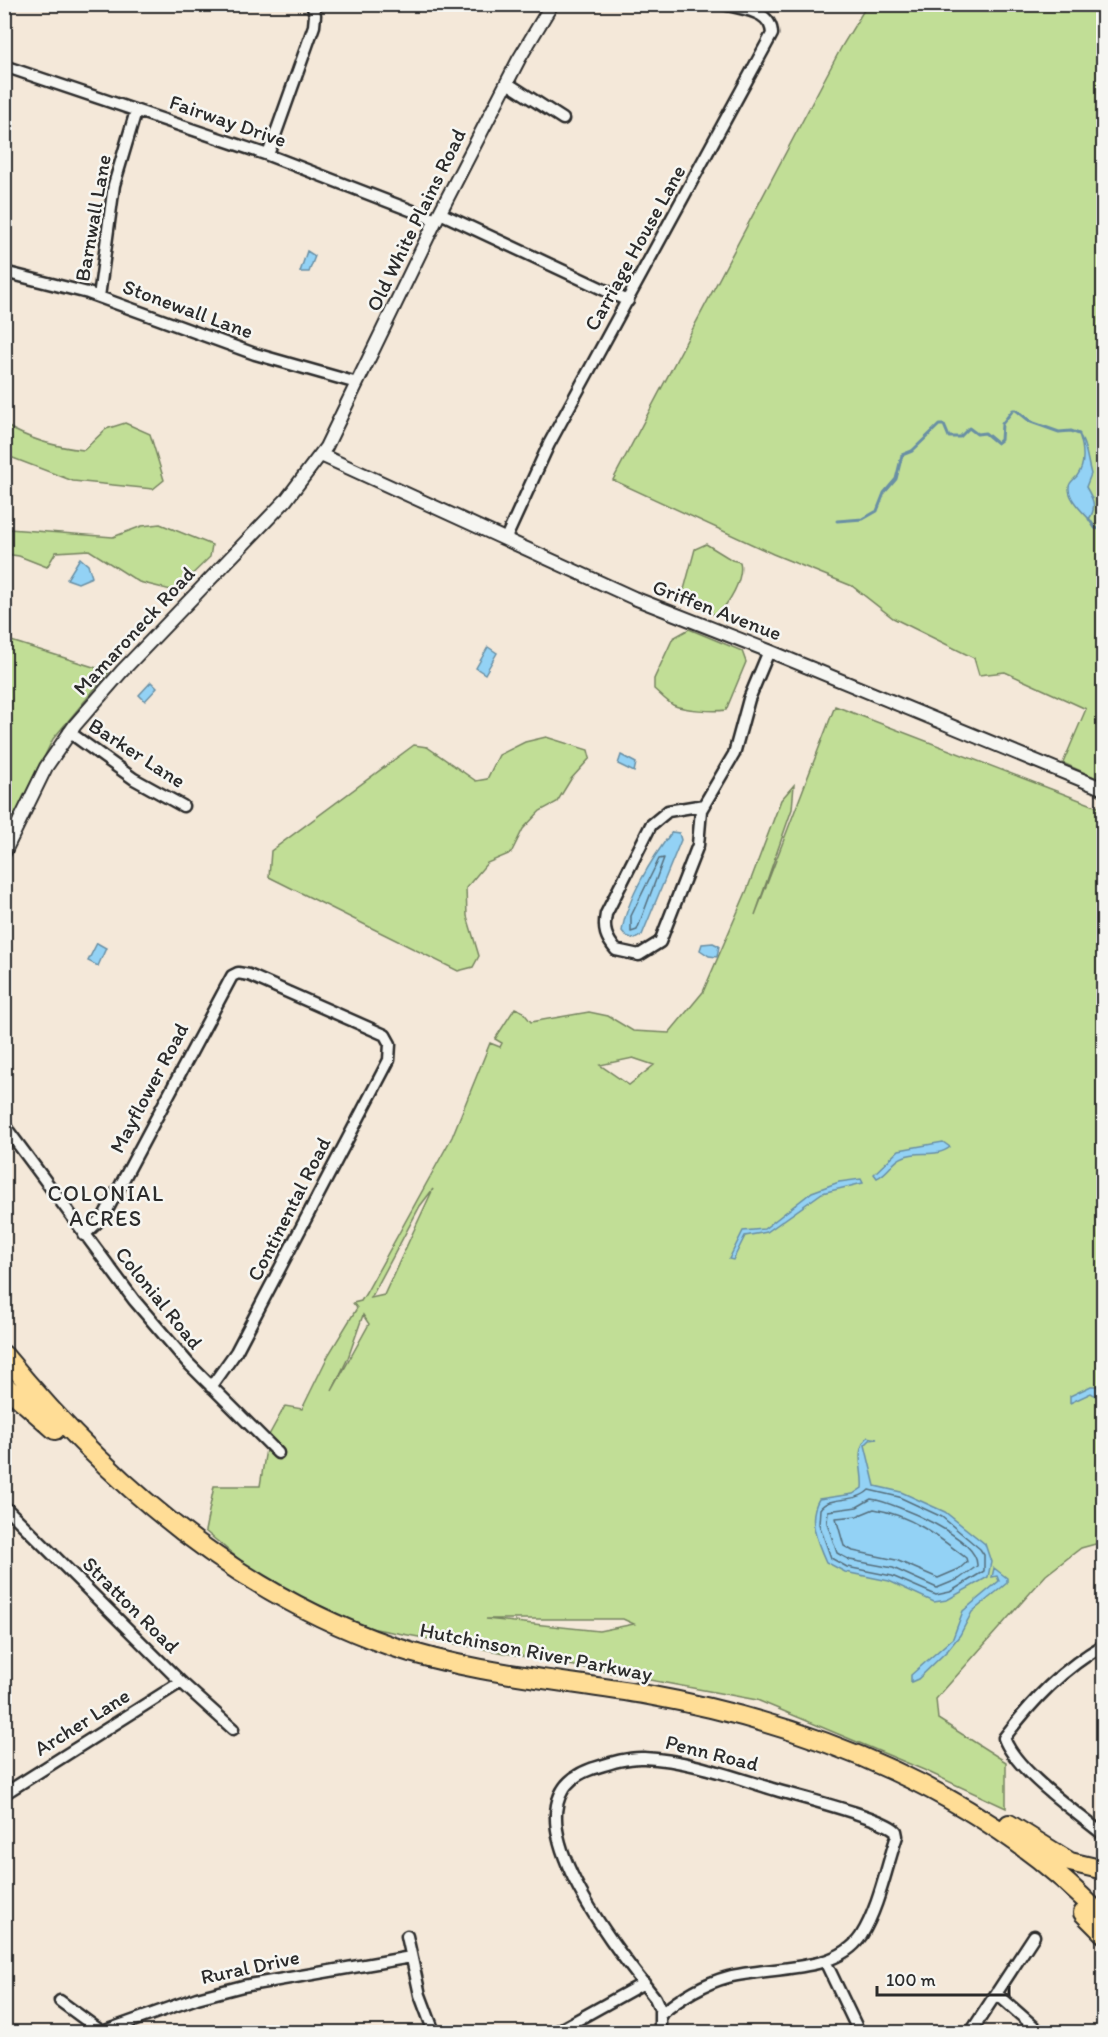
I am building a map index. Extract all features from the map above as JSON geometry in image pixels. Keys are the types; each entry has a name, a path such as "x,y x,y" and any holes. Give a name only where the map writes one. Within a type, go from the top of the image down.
{"highway":[{"name":"Hutchinson River Parkway","path":"4,1355 100,1460 172,1523 250,1579 315,1615 394,1647 456,1664 660,1698 759,1721 805,1736 900,1774 967,1810 1047,1866 1104,1918"},
{"name":"Hutchinson River Parkway","path":"4,1372 55,1430 112,1486 163,1531 242,1587 298,1619 358,1646 420,1666 700,1718 753,1731 844,1762 932,1803 987,1836 1064,1894 1104,1934"},
{"path":"4,1385 55,1430"},
{"path":"805,1736 907,1772 981,1808 1070,1862 1104,1870"}],"street":[{"path":"268,155 314,26 315,15 312,4"},
{"name":"Old White Plains Road","path":"321,455 507,83 552,4"},
{"name":"Carriage House Lane","path":"506,538 549,444 772,34 770,20 763,15 724,4"},
{"name":"Fairway Drive","path":"4,66 268,155 442,217 628,301"},
{"path":"507,83 563,119"},
{"name":"Barnwall Lane","path":"99,297 114,185 136,111"},
{"name":"Stonewall Lane","path":"4,272 99,297 255,354 357,384"},
{"name":"Griffen Avenue","path":"321,455 634,598 1104,789"},
{"name":"Mamaroneck Road","path":"4,853 46,767 69,732 122,671 286,500 321,455"},
{"path":"704,805 668,811 651,825 606,914 603,928 616,950 639,955 660,942 698,845 704,805 734,754 749,699 769,651"},
{"name":"Barker Lane","path":"69,732 134,779 183,806"},
{"name":"Mayflower Road","path":"84,1235 104,1216 226,983 235,974 240,974 380,1031 390,1044"},
{"name":"Continental Road","path":"211,1387 236,1352 389,1060 390,1044"},
{"name":"Colonial Road","path":"4,1125 134,1300 211,1387 278,1454"},
{"name":"Stratton Road","path":"4,1506 181,1682 233,1729"},
{"path":"1104,1645 1087,1654 1053,1682 1004,1738 1013,1755 1038,1780 1104,1835"},
{"name":"Archer Lane","path":"4,1794 181,1682"},
{"name":"Penn Road","path":"660,2015 655,1998 590,1910 562,1852 556,1818 559,1803 570,1781 580,1773 607,1764 642,1758 682,1762 843,1809 892,1827 897,1836 861,1935 840,1956 825,1961"},
{"path":"407,1936 426,2017 434,2032"},
{"path":"971,2032 1034,1936"},
{"name":"Rural Drive","path":"102,2032 197,1998 243,1986 411,1957"},
{"path":"660,2032 660,2015 691,1992 726,1977 825,1961 859,2032"},
{"path":"556,2032 644,1983"},
{"path":"997,1994 1040,2032"},
{"path":"60,2001 102,2032"}],"green space":[{"path":"867,5 1103,5 1103,781 1063,763 1086,709 1005,672 979,675 974,658 893,618 852,586 773,554 613,480 842,46"},
{"path":"125,423 150,434 164,480 153,489 73,481 5,455 5,425 43,442 84,450 106,429"},
{"path":"160,524 212,545 210,557 175,591 139,582 89,550 56,552 47,567 19,556 5,554 5,525 9,529 113,537 142,526"},
{"path":"706,544 732,560 740,562 741,569 734,591 715,615 682,597 695,549"},
{"path":"689,629 742,651 746,662 726,710 678,707 668,702 654,689 654,679 673,638"},
{"path":"5,639 109,672 53,739 5,837"},
{"path":"835,706 1103,809 1103,1542 1081,1548 1046,1575 936,1699 938,1719 1006,1762 1006,1808 924,1770 757,1700 365,1627 237,1566 240,1560 205,1531 214,1486 260,1486 268,1437 285,1406 302,1409 329,1354 357,1308 353,1303 361,1301 366,1293 452,1137 490,1043 500,1047 502,1043 495,1039 515,1008 522,1011 531,1022 589,1012 608,1016 633,1031 669,1033 703,992 747,890 781,800 794,785 792,809 755,915","holes":["633,1058 654,1065 629,1085 600,1065","433,1189 384,1295 371,1298 420,1206","363,1315 369,1324 332,1391 348,1358","486,1619 623,1619 634,1624 599,1631"]},
{"path":"546,737 588,750 590,758 571,779 557,802 540,811 523,829 511,853 487,863 466,888 467,916 479,956 473,967 458,971 269,877 271,851 414,745 427,747 476,781 487,779 499,755 525,742"}],"water":[{"path":"307,251 315,256 309,272 300,272"},
{"path":"1079,434 1091,474 1086,487 1094,506 1089,519 1076,505 1069,492 1070,484 1080,471 1083,461"},
{"path":"80,558 88,565 92,577 78,583 67,579"},
{"path":"488,647 497,653 485,674 476,668"},
{"path":"151,682 157,688 145,701 139,695"},
{"path":"621,755 636,763 634,772 618,764"},
{"path":"672,832 679,833 681,840 642,935 635,939 626,936 622,931 635,892 656,854"},
{"path":"97,943 106,948 98,966 88,961"},
{"path":"713,943 719,946 717,957 709,956 700,950 702,944"},
{"path":"943,1142 950,1147 939,1152 903,1157 881,1176 877,1178 874,1174 899,1150"},
{"path":"861,1179 863,1183 822,1193 767,1232 745,1236 733,1260 729,1259 743,1231 764,1229 812,1192 839,1182"},
{"path":"1091,1386 1097,1386 1103,1392 1103,1400 1091,1393 1070,1403 1070,1396"},
{"path":"868,1437 877,1439 870,1440 865,1445 875,1486 901,1492 945,1512 985,1544 991,1562 988,1577 947,1600 934,1602 889,1581 845,1572 826,1562 815,1530 815,1507 819,1499 853,1494 862,1488 860,1455 861,1448"},
{"path":"994,1568 1007,1578 1007,1583 972,1612 960,1635 948,1650 918,1679 911,1682 911,1675 953,1638 963,1611 999,1581 997,1576 992,1577"}],"waterway":[{"path":"837,521 863,519 877,511 884,493 896,479 902,455 912,451 939,425 944,425 949,437 960,437 969,428 977,434 985,433 997,443 1001,440 1002,424 1013,410 1016,410 1031,422 1059,432 1071,431 1079,434"},
{"path":"1089,519 1095,528 1104,530"}],"district":[{"name":"COLONIAL ACRES","path":"106,1206"}]}
